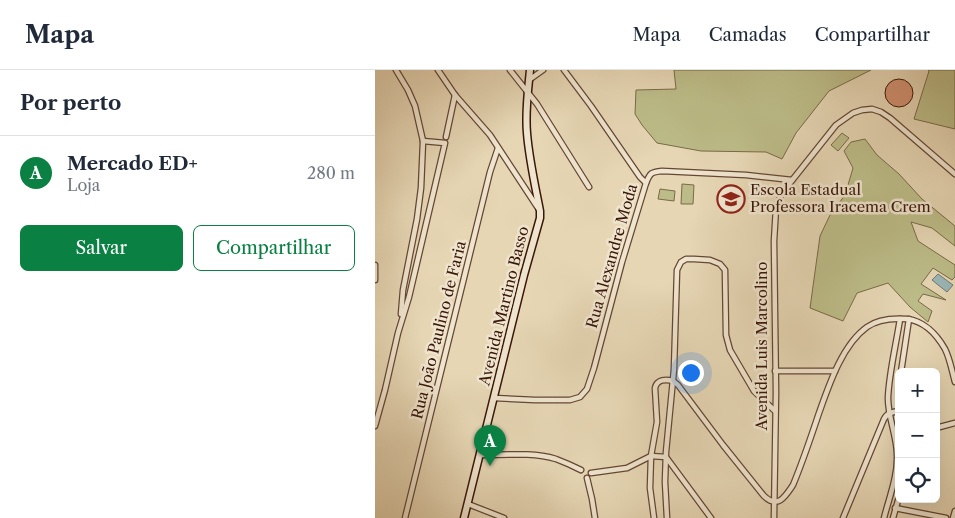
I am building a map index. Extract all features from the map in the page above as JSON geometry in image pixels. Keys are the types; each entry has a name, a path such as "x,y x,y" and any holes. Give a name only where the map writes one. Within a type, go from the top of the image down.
{"street":[{"path":"396,70 415,106 423,141 421,188 403,290 401,318"},
{"name":"Avenida Martino Basso","path":"438,70 455,95 481,124 540,211 538,226 524,275 464,518"},
{"path":"510,70 537,104 589,187"},
{"path":"530,70 527,91 527,131 540,211"},
{"path":"529,80 543,70"},
{"path":"564,70 646,183"},
{"path":"375,426 401,318 409,297 455,95"},
{"name":"Avenida Luis Marcolino","path":"774,518 774,241 776,208 782,193 836,125 853,113 862,110 872,109 890,118 955,174"},
{"path":"423,141 446,140"},
{"name":"Rua João Paulino de Faria","path":"405,518 490,172 498,148"},
{"name":"Rua Alexandre Moda","path":"494,398 570,400 580,397 587,389 646,183 652,173 662,171 746,175 792,180"},
{"path":"667,518 666,457 673,381 677,270 681,262 686,259 710,260 720,264 725,270 726,335 730,350 754,391 775,411"},
{"path":"375,265 375,280"},
{"path":"883,518 897,468 895,435 889,413 889,388 900,319"},
{"path":"654,518 650,488 651,456 657,422 655,390 658,382 665,380 673,381 678,385 723,446 764,496 774,502 781,500 787,495 793,485 835,371 853,340 866,328 884,320 900,319 917,321 924,324 945,348 955,382"},
{"path":"902,368 909,320"},
{"path":"775,371 835,371"},
{"path":"843,518 880,426 886,415 895,412"},
{"path":"940,427 955,423"},
{"path":"480,455 515,454 546,456 586,470 590,476 587,478 595,518"},
{"path":"587,478 583,478 580,473 586,470 627,468 651,456 666,457 711,518"},
{"path":"893,518 897,503"},
{"path":"468,504 504,518"},
{"path":"895,508 946,518"}],"green space":[{"path":"674,70 871,70 829,91 796,133 782,159 766,152 701,151 657,143 635,114 636,90 676,89"},
{"path":"928,70 955,70 955,129 914,119"},
{"path":"842,133 849,138 838,151 831,145"},
{"path":"865,139 877,155 899,174 922,199 955,226 955,246 932,228 911,222 918,241 955,265 955,277 952,280 933,268 921,284 946,300 923,294 918,301 932,311 928,322 910,307 888,283 857,293 843,321 810,308 820,236 830,215 845,195 853,168 844,151 851,142"},
{"path":"682,184 694,185 693,204 681,204"},
{"path":"660,189 675,191 674,201 658,199"}],"water":[{"path":"938,274 953,285 947,292 932,280"}],"building":[{"path":"899,79 909,83 913,93 909,103 899,107 889,103 885,93 889,83"}],"place":[{"name":"Escola Estadual Professora Iracema Crem","path":"731,199"},
{"name":"Mercado ED+","path":"490,466"}]}
